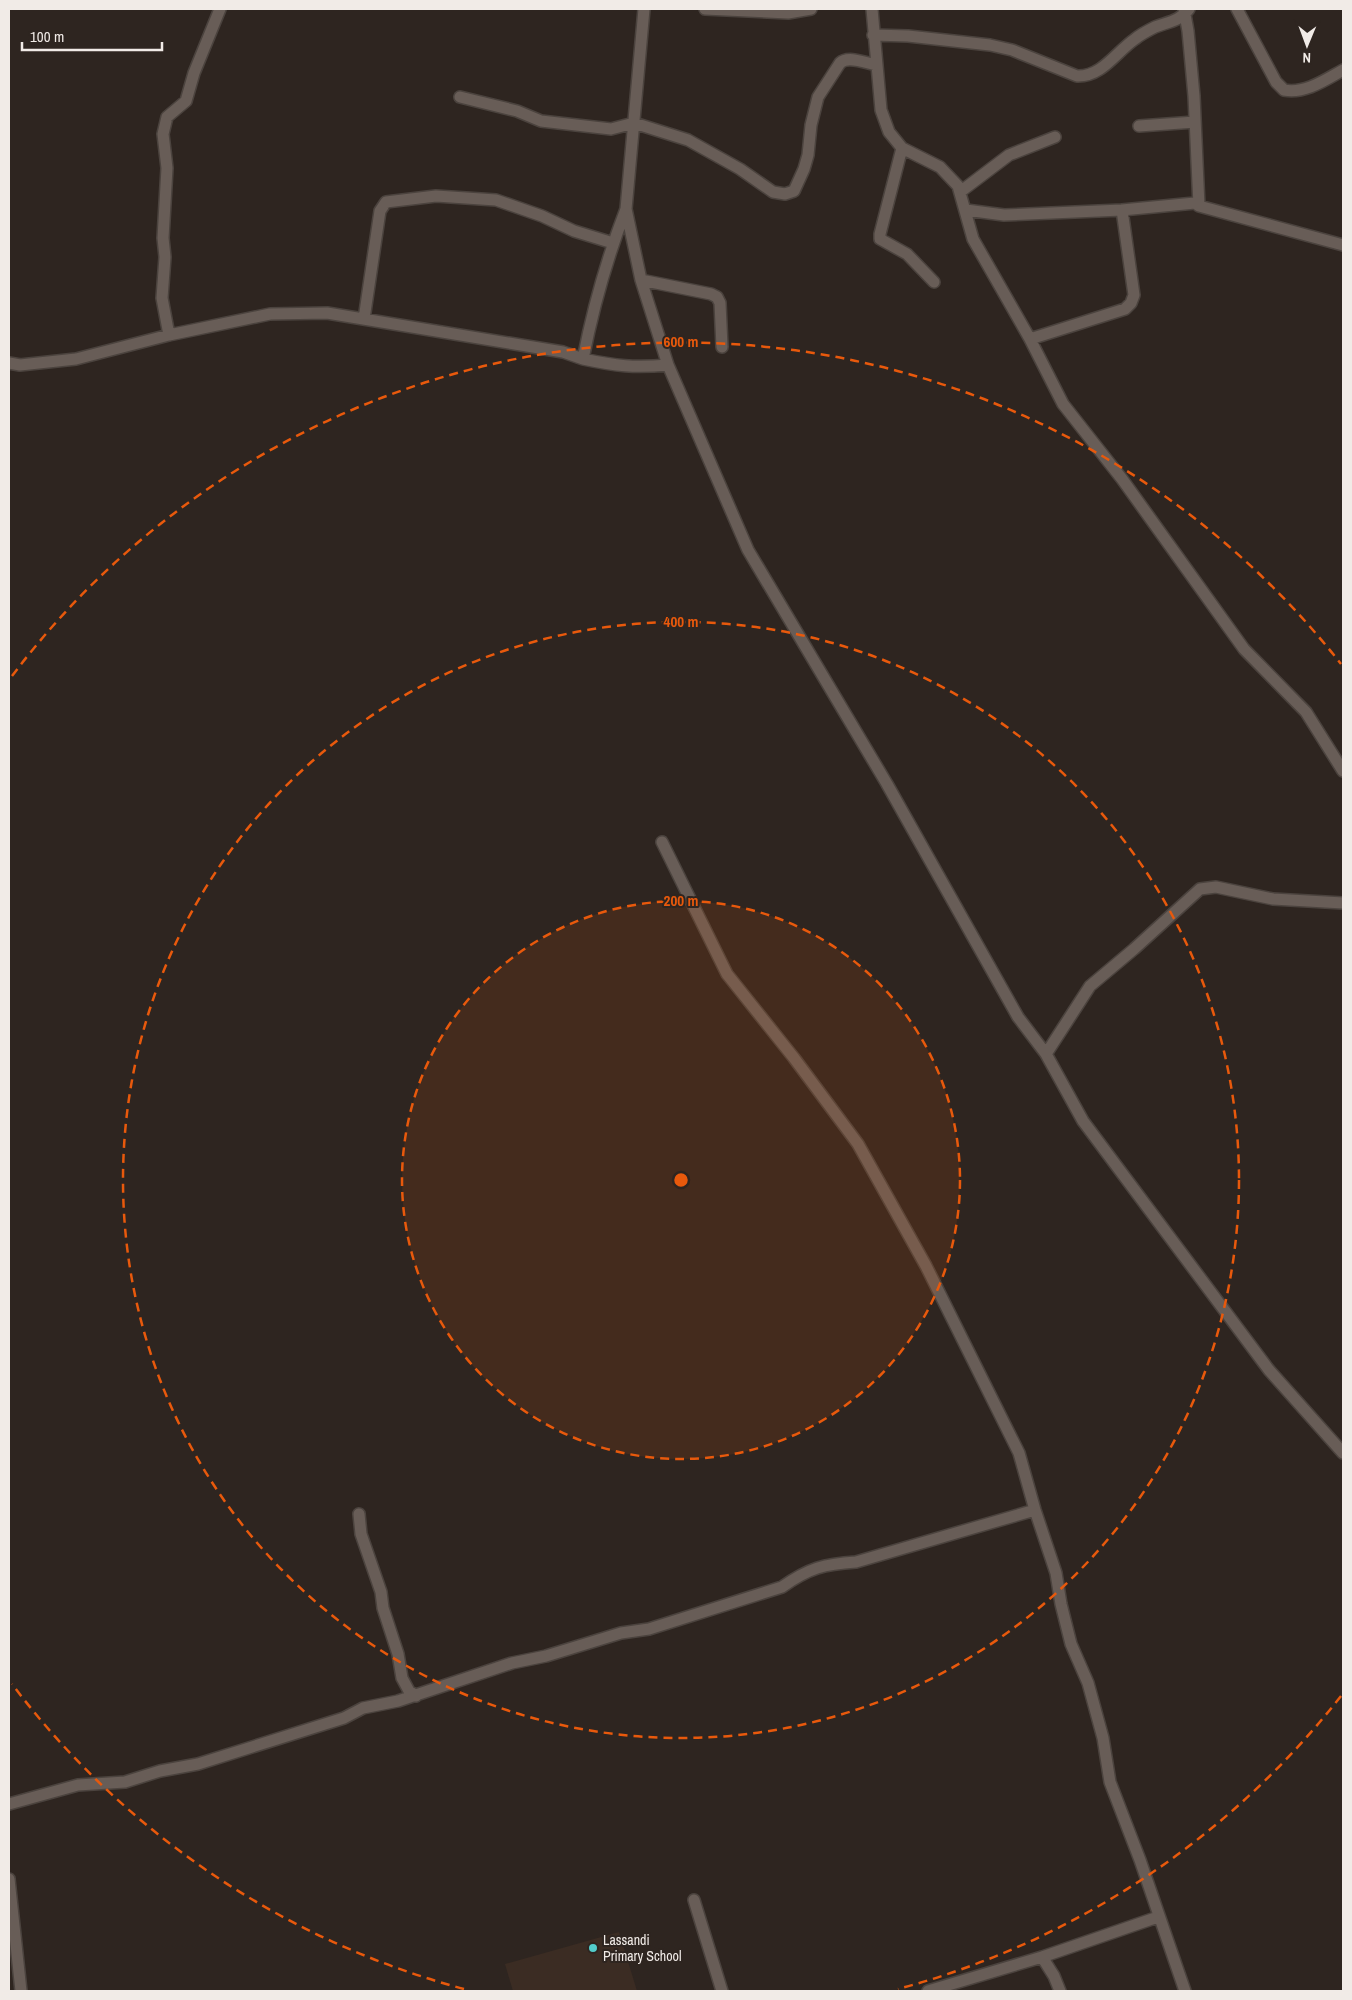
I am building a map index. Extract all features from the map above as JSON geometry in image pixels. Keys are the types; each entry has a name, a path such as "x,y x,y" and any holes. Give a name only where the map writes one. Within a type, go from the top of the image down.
{"street":[{"path":"169,334 162,298 167,168 163,134 167,117 186,101 194,73 220,9"},
{"path":"584,359 591,319 613,243 626,209 644,9"},
{"path":"705,9 788,13 811,9"},
{"path":"872,9 881,110 889,132 902,148 940,167 958,186 973,239 1030,339 1063,404 1122,479 1244,649 1306,712 1343,771"},
{"path":"1237,9 1276,82 1284,90 1299,90 1316,85 1343,70"},
{"path":"873,35 908,36 990,45 1012,50 1077,76 1085,77 1108,63 1136,38 1156,27 1175,21 1186,10"},
{"path":"1186,10 1195,122 1199,206"},
{"path":"460,96 517,112 541,121 611,130 634,123 688,140 740,169 772,192 790,193 794,191 804,169 808,155 811,125 818,97 840,63 848,59 876,65"},
{"path":"1139,126 1195,122"},
{"path":"960,192 1009,155 1055,137"},
{"path":"902,148 880,239 907,254 934,282"},
{"path":"364,319 380,211 386,202 436,196 496,200 542,216 574,231 613,243"},
{"path":"966,210 1004,215 1122,210 1195,203 1199,206 1343,245"},
{"path":"626,209 641,280 668,364 748,550 887,784 1018,1017 1046,1054 1083,1121 1269,1370 1343,1453"},
{"path":"1030,339 1126,309 1131,304 1134,295 1122,210"},
{"path":"641,280 711,294 717,297 720,303 722,348"},
{"path":"9,363 20,365 76,360 169,334 270,314 326,313 563,352 616,366 638,368 668,364"},
{"path":"662,842 727,974 794,1058 858,1144 926,1266 1019,1453 1035,1510 1056,1572 1061,1604 1071,1644 1088,1683 1104,1738 1110,1782 1140,1860 1185,1991"},
{"path":"1046,1054 1090,986 1200,890 1216,887 1274,899 1343,903"},
{"path":"9,1804 78,1785 125,1782 160,1771 198,1764 344,1718 363,1708 398,1702 512,1662 546,1656 621,1633 649,1629 782,1587 797,1576 826,1564 856,1562 1035,1510"},
{"path":"359,1514 361,1534 381,1592 382,1608 398,1654 402,1678 409,1691 416,1696"},
{"path":"9,1879 21,1991"},
{"path":"694,1900 722,1991"},
{"path":"928,1991 948,1988 1158,1916"},
{"path":"1042,1957 1054,1976 1060,1991"}],"shaded area":[{"name":"Lassandi Primary School","path":"619,1932 637,1991 513,1991 505,1964"}],"place":[{"name":"Lassandi Primary School","path":"593,1948"}]}
